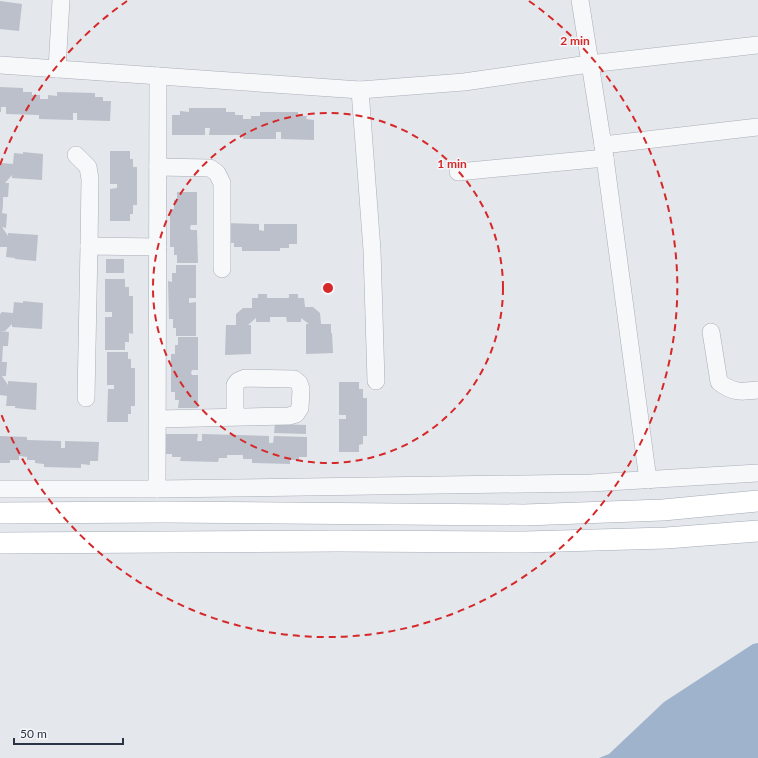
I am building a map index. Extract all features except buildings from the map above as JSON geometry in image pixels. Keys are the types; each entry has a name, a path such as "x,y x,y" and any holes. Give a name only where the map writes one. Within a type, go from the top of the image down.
{"main road":[{"path":"0,513 165,512 524,515 663,510 758,501"},
{"path":"0,543 339,541 525,542 666,538 758,531"}],"street":[{"path":"57,69 61,0"},
{"path":"580,0 604,152 648,480"},
{"path":"0,65 360,90 464,82 589,64 758,45"},
{"path":"157,489 158,76"},
{"path":"360,90 372,250 376,381"},
{"path":"458,172 604,152 758,127"},
{"path":"76,155 88,167 90,179 86,398"},
{"path":"158,168 210,168 217,173 222,183 222,269"},
{"path":"89,246 158,247"},
{"path":"711,332 719,382 728,389 738,392 758,390"},
{"path":"158,419 235,417"},
{"path":"0,489 157,489 591,483 758,473"}],"water":[{"path":"758,643 758,758 599,758 609,754 664,702 753,644"}]}
